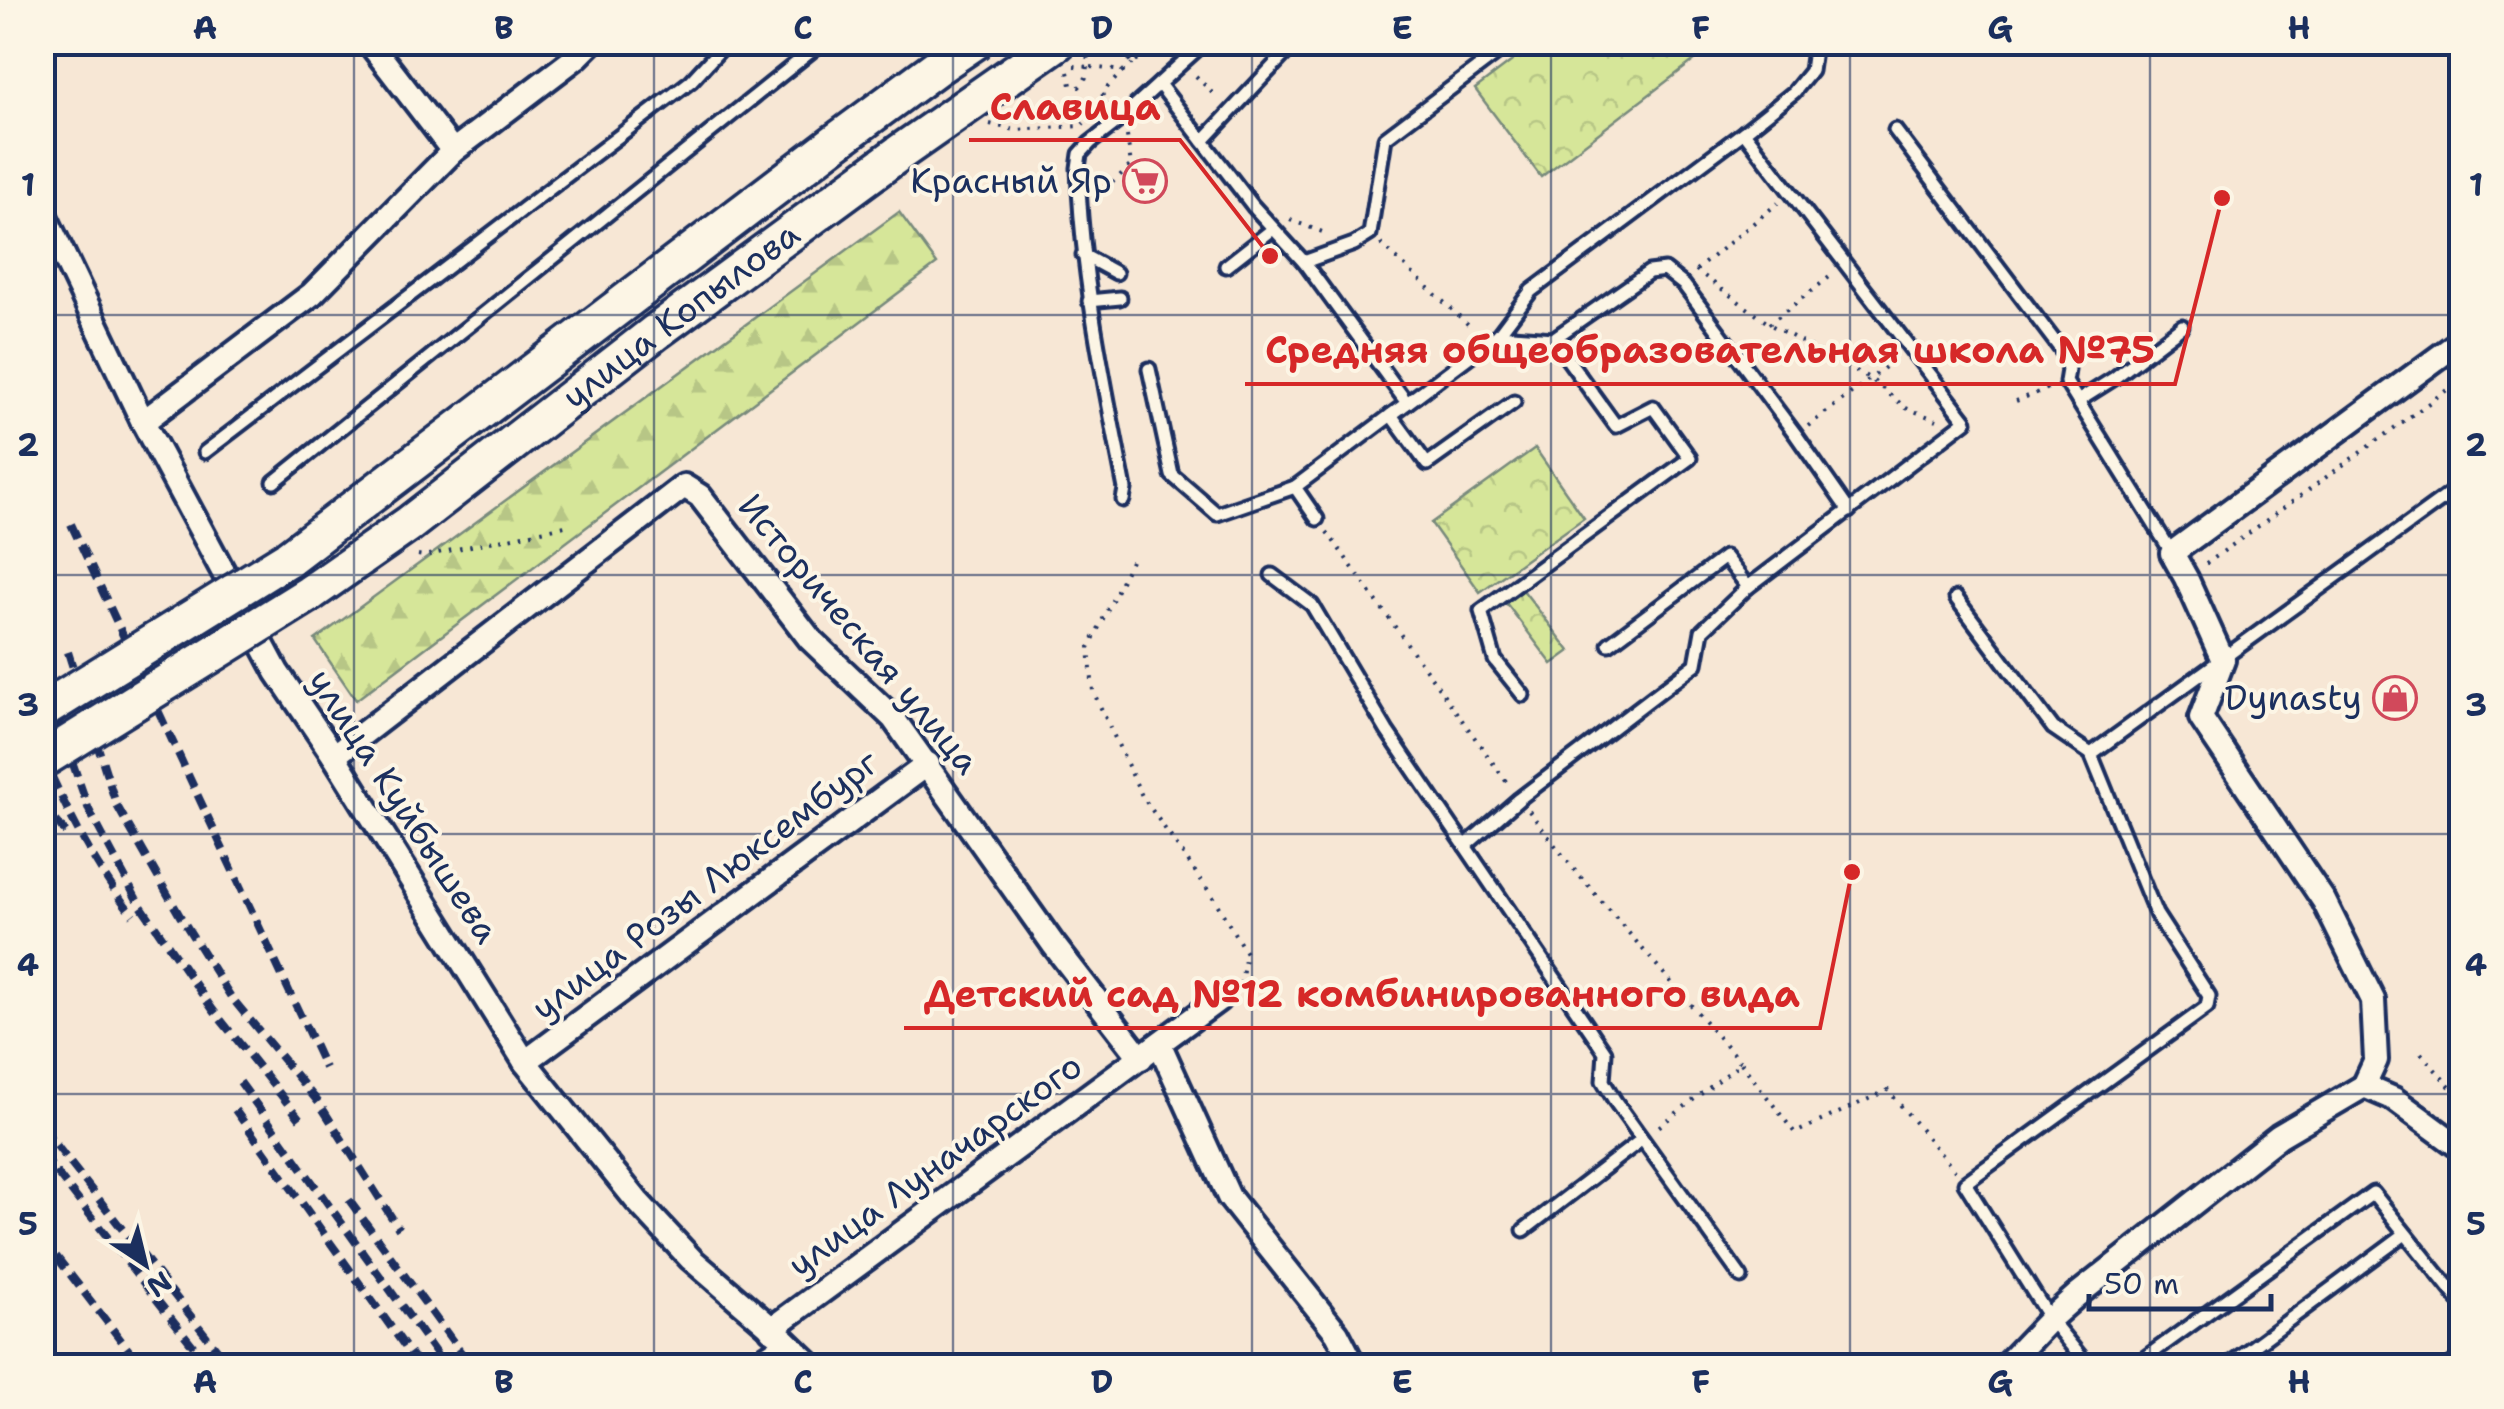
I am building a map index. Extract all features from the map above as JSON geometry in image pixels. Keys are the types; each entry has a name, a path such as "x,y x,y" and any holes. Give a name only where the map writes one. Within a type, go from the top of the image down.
{"main road":[{"name":"улица Копылова","path":"42,711 287,559 834,143 974,42"},
{"name":"улица Копылова","path":"42,760 309,594 409,524 718,286 902,151 1072,57"}],"street":[{"path":"368,42 452,151"},
{"path":"143,422 312,294 452,151 592,42"},
{"name":"улица Куйбышева","path":"42,210 143,422 277,672 334,756 525,1062 637,1201 691,1259 812,1366"},
{"path":"2006,1366 2077,1295 2279,1136 2364,1086 2376,1060 2373,1000 2324,901 2202,718 2223,660 2172,552 2460,346"},
{"name":"Историческая улица","path":"334,756 684,486 700,496 810,639 893,718 1054,944 1150,1051 1229,1197 1337,1333 1354,1366"},
{"name":"улица Розы Люксембург","path":"525,1062 928,764"},
{"name":"улица Луначарского","path":"778,1334 1218,1000"},
{"path":"2364,1086 2394,1099 2462,1149"}],"lane":[{"path":"205,452 690,81 726,42"},
{"path":"274,482 800,61 815,48 815,42"},
{"path":"1123,500 1125,489 1083,254 1080,154 1206,42"},
{"path":"1203,141 1296,42"},
{"path":"1304,262 1370,234 1386,138 1512,42"},
{"path":"1149,369 1172,476 1217,514 1295,487 1493,338 1531,291 1794,92 1811,71 1816,42"},
{"path":"1159,84 1253,206 1304,262 1407,402"},
{"path":"1895,130 2065,355 2066,382 2172,552"},
{"path":"1465,846 1519,799 1696,664 1702,631 1748,587 1966,420 1744,132"},
{"path":"1226,266 1272,229"},
{"path":"1083,254 1116,273"},
{"path":"1493,338 1553,338 1649,272 1666,270 1679,279 1848,511"},
{"path":"1089,301 1120,298"},
{"path":"2078,401 2182,326"},
{"path":"1523,695 1495,660 1481,611 1690,458 1653,407 1616,426 1553,338"},
{"path":"1391,415 1427,464 1514,402"},
{"path":"2091,754 2462,484"},
{"path":"1295,487 1318,519"},
{"path":"1609,644 1725,557 1748,587"},
{"path":"1272,575 1312,605 1387,731 1605,1052 1603,1081 1741,1277"},
{"path":"1956,598 2053,728 2091,754 2156,914 2209,996 2207,1007 1965,1183 2050,1319 2088,1366"},
{"path":"1524,1230 1641,1140"},
{"path":"2134,1366 2372,1194 2462,1304"},
{"path":"2228,1366 2406,1234"},
{"path":"744,1366 778,1334"},
{"path":"2449,1366 2462,1356"}],"path":[{"path":"1128,42 1118,45 1132,64"},
{"path":"1108,107 1102,93 1123,71 1164,43"},
{"path":"1072,57 1123,71"},
{"path":"1072,57 1088,74 1079,87 1071,85 1072,57"},
{"path":"1193,72 1231,112"},
{"path":"1015,130 1081,126"},
{"path":"1098,196 1131,165 1127,136"},
{"path":"1690,278 1791,193"},
{"path":"1253,206 1354,244"},
{"path":"1370,234 1493,338"},
{"path":"1768,324 1846,264"},
{"path":"1697,270 1768,324 1872,379 1906,408 1956,428"},
{"path":"1796,435 1909,347"},
{"path":"2186,578 2462,379"},
{"path":"2016,401 2066,382"},
{"path":"1318,519 1571,866 1741,1063 1795,1132 1888,1090 1965,1183"},
{"path":"424,556 565,526"},
{"path":"1131,561 1089,648 1093,690 1142,796 1246,953 1241,983 1218,1000"},
{"path":"2420,1053 2462,1101"},
{"path":"1641,1140 1741,1063"}],"green space":[{"path":"1536,43 1717,43 1541,177 1475,89"},
{"path":"899,212 937,264 356,700 315,640"},
{"path":"1535,448 1584,518 1480,592 1431,523"},
{"path":"1523,590 1570,651 1552,664 1506,603"}],"railway":[{"path":"71,524 325,1068"},
{"path":"68,652 116,804 180,916 231,997 319,1103 399,1229"},
{"path":"42,675 89,810 137,900 213,1010 300,1119"},
{"path":"42,755 82,838 133,915"},
{"path":"42,803 70,838"},
{"path":"240,1082 445,1366"},
{"path":"235,1110 419,1366"},
{"path":"42,1127 230,1366"},
{"path":"42,1154 209,1366"},
{"path":"349,1200 471,1366"},
{"path":"42,1238 141,1366"}],"place":[{"name":"Красный Яр","path":"1145,181"},
{"name":"Средняя общеобразовательная школа №75","path":"2222,198"},
{"name":"Славица","path":"1270,256"},
{"name":"Dynasty","path":"2395,698"},
{"name":"Детский сад №12 комбинированного вида","path":"1852,872"}]}
